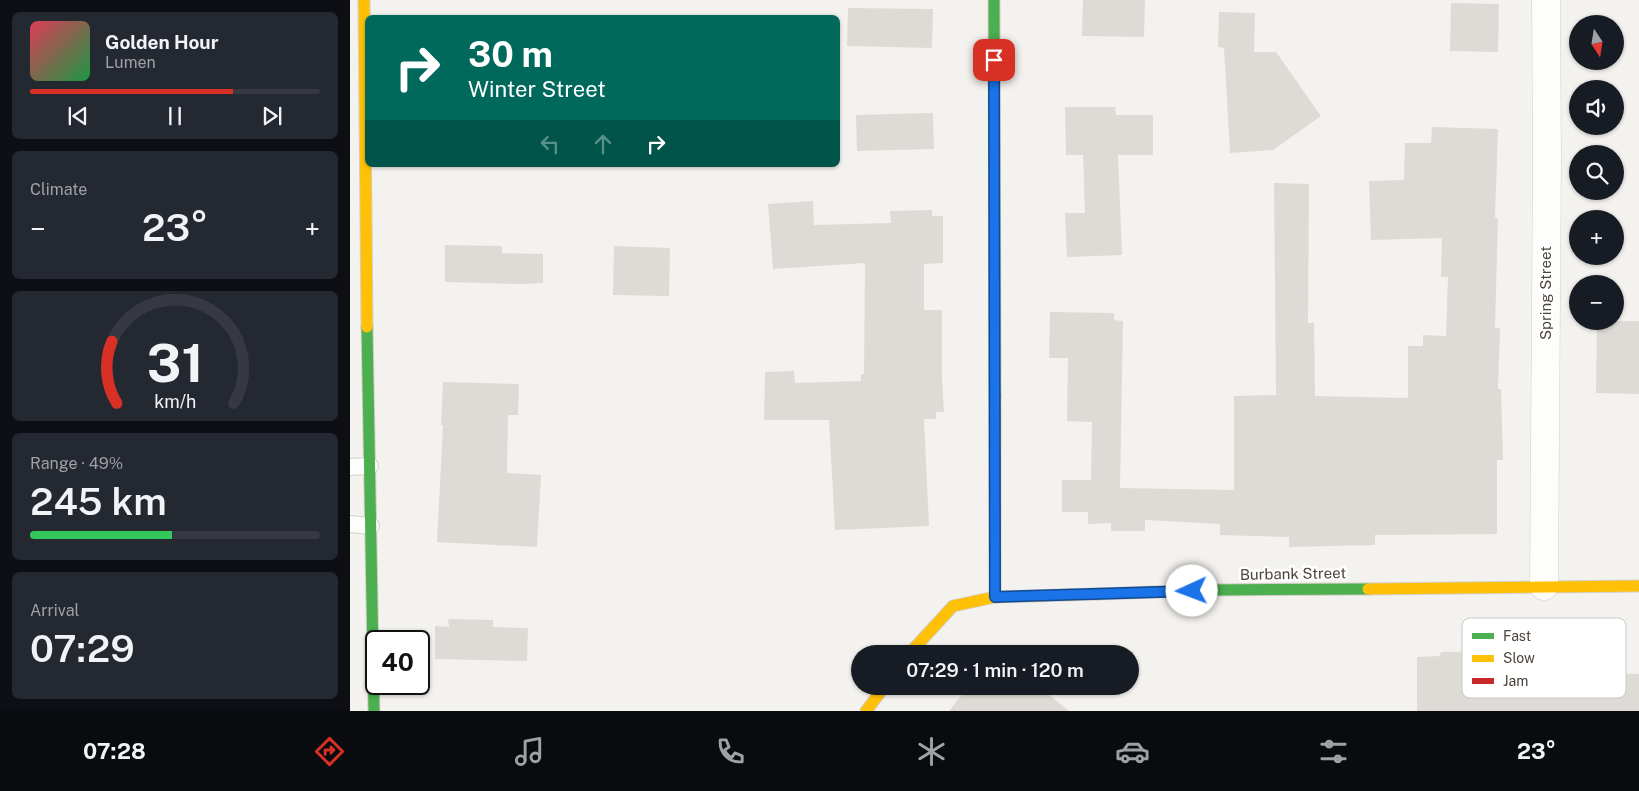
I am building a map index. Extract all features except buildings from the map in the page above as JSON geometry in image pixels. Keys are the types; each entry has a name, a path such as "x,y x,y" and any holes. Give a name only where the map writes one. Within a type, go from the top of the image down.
{"street":[{"path":"364,0 365,149"},
{"path":"994,0 995,597"},
{"name":"Spring Street","path":"1544,586 1547,158 1546,0"},
{"path":"365,167 374,711"},
{"name":"Burbank Street","path":"916,645 953,606 995,597 1211,590 1639,586"},
{"path":"866,711 878,695"}],"lane":[{"path":"350,466 370,466"},
{"path":"350,524 371,526"}],"traffic: fast":[{"path":"994,0 995,395"},
{"path":"367,327 374,711"},
{"path":"1097,594 1211,590 1368,589"}],"traffic: slow":[{"path":"364,0 365,109"},
{"path":"366,167 367,327"},
{"path":"1368,589 1639,586"},
{"path":"917,645 953,606 995,597 1097,594"},
{"path":"866,711 878,695"}],"traffic: jam":[{"path":"995,395 995,597"}],"route":[{"path":"994,60 995,597 1192,591"}]}
